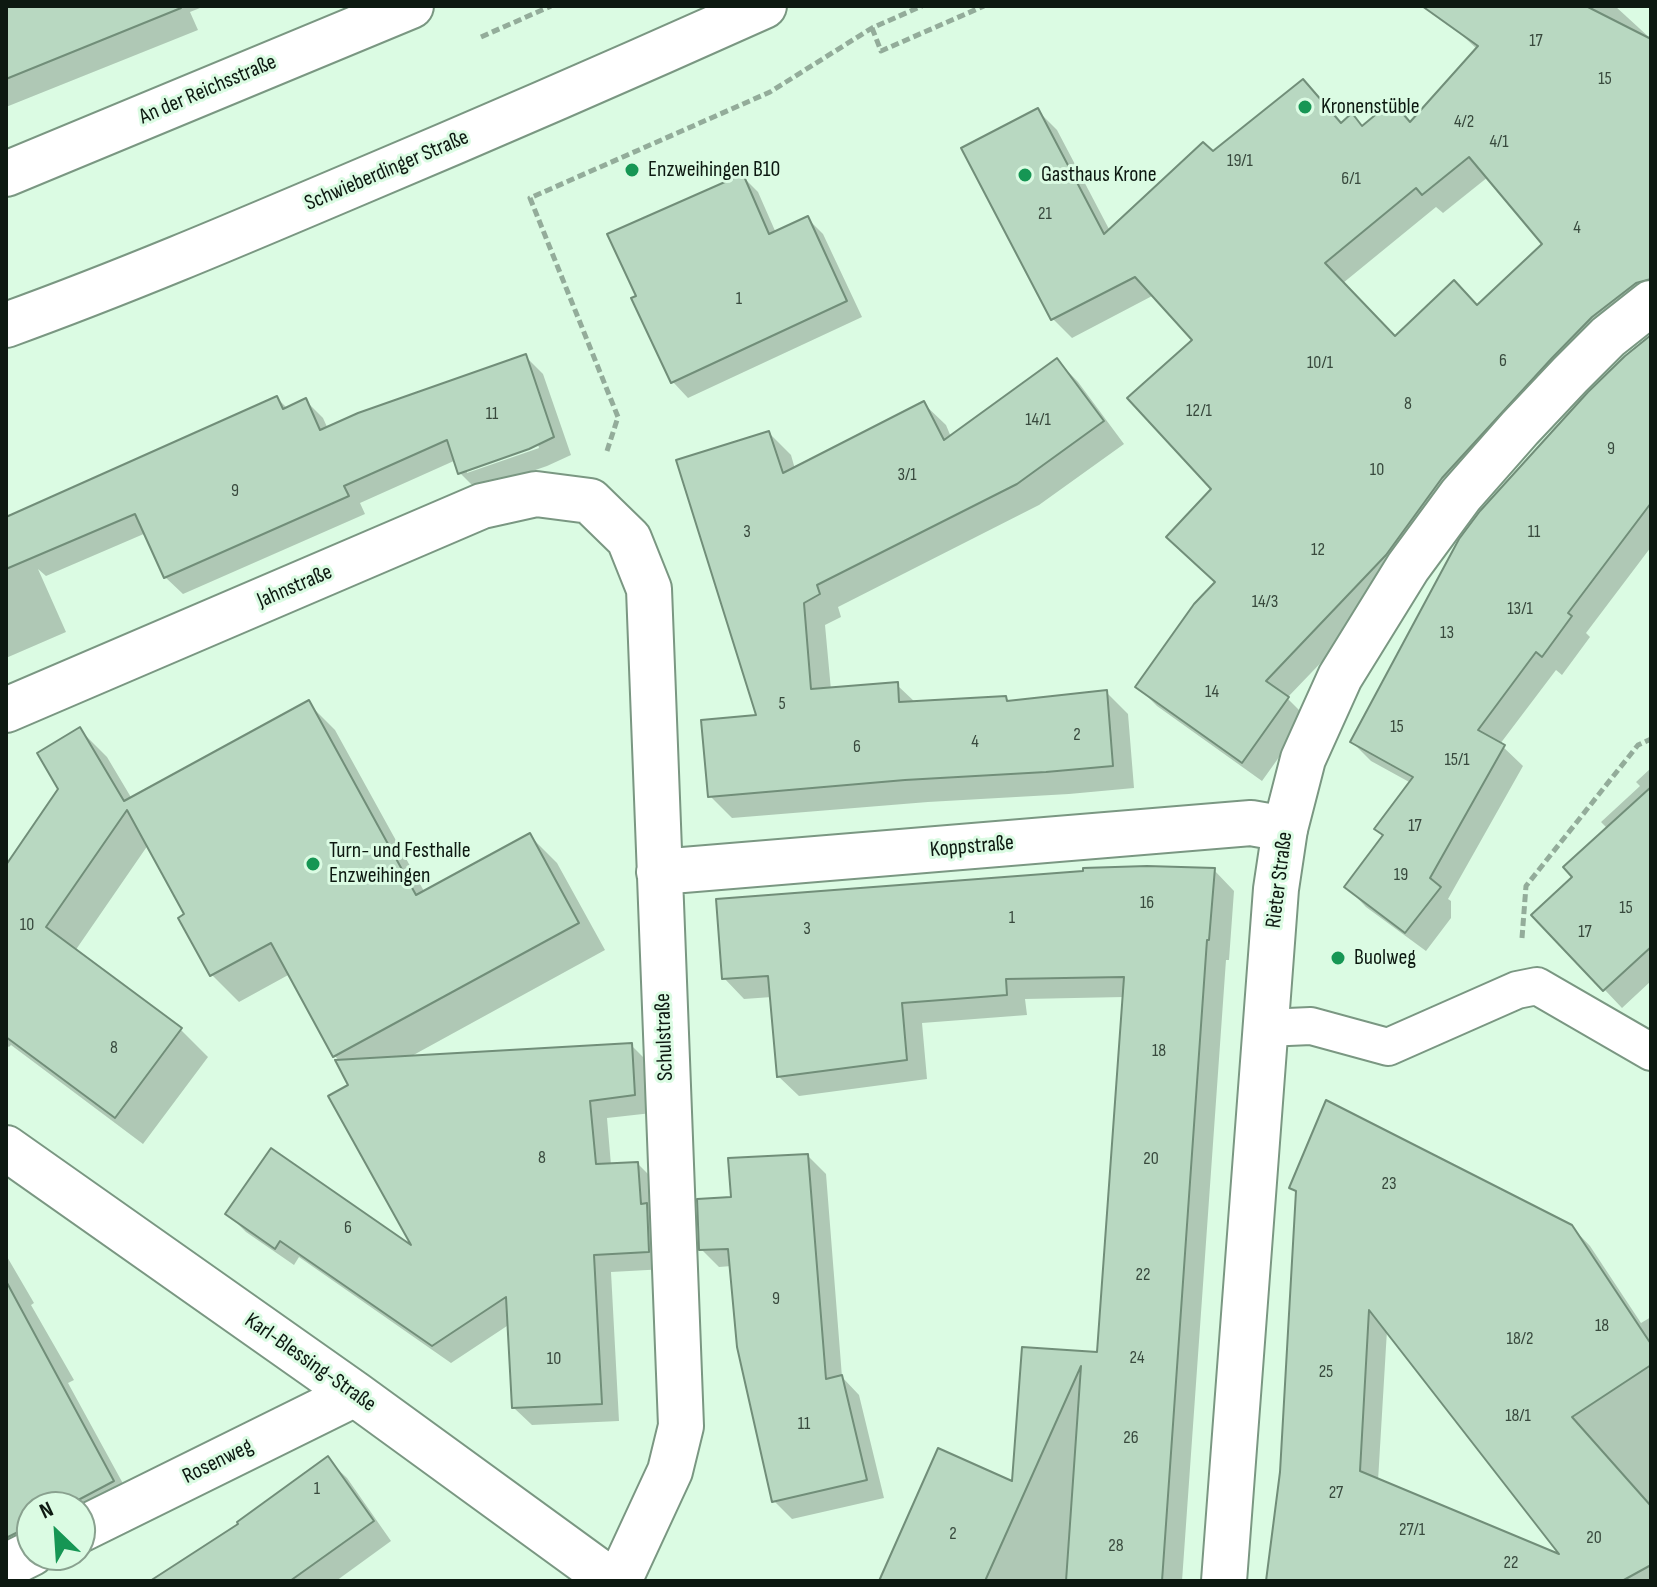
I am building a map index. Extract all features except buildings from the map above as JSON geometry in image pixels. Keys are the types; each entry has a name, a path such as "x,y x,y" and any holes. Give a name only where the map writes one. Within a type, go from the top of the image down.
{"street":[{"name":"An der Reichsstraße","path":"6,174 411,6"},
{"name":"Schwieberdinger Straße","path":"6,325 213,245 764,6"},
{"name":"Rieter Straße","path":"1224,1581 1276,889 1285,829 1303,759 1340,677 1408,567 1461,495 1570,375 1608,337 1651,303"},
{"name":"Jahnstraße","path":"6,710 482,506 536,494 590,501"},
{"name":"Schulstraße","path":"590,501 629,539 649,589 681,1426 670,1471 619,1581"},
{"name":"Koppstraße","path":"659,872 1251,823 1285,829"},
{"name":"Karl-Blessing-Straße","path":"6,1148 355,1394 612,1581"},
{"name":"Rosenweg","path":"96,1522 355,1394"}],"lane":[{"path":"1265,1028 1311,1026 1388,1047 1517,990 1537,986 1651,1052"}],"path":[{"path":"481,37 551,6"},
{"path":"590,501 618,417 530,198 770,92 872,28 922,6"},
{"path":"872,28 881,51 984,6"},
{"path":"1517,990 1526,886 1638,745 1651,739"}],"place":[{"name":"Kronenstüble","path":"1305,107"},
{"name":"Enzweihingen B10","path":"632,170"},
{"name":"Gasthaus Krone","path":"1025,175"},
{"name":"Turn- und Festhalle Enzweihingen","path":"313,864"},
{"name":"Buolweg","path":"1338,958"}]}
